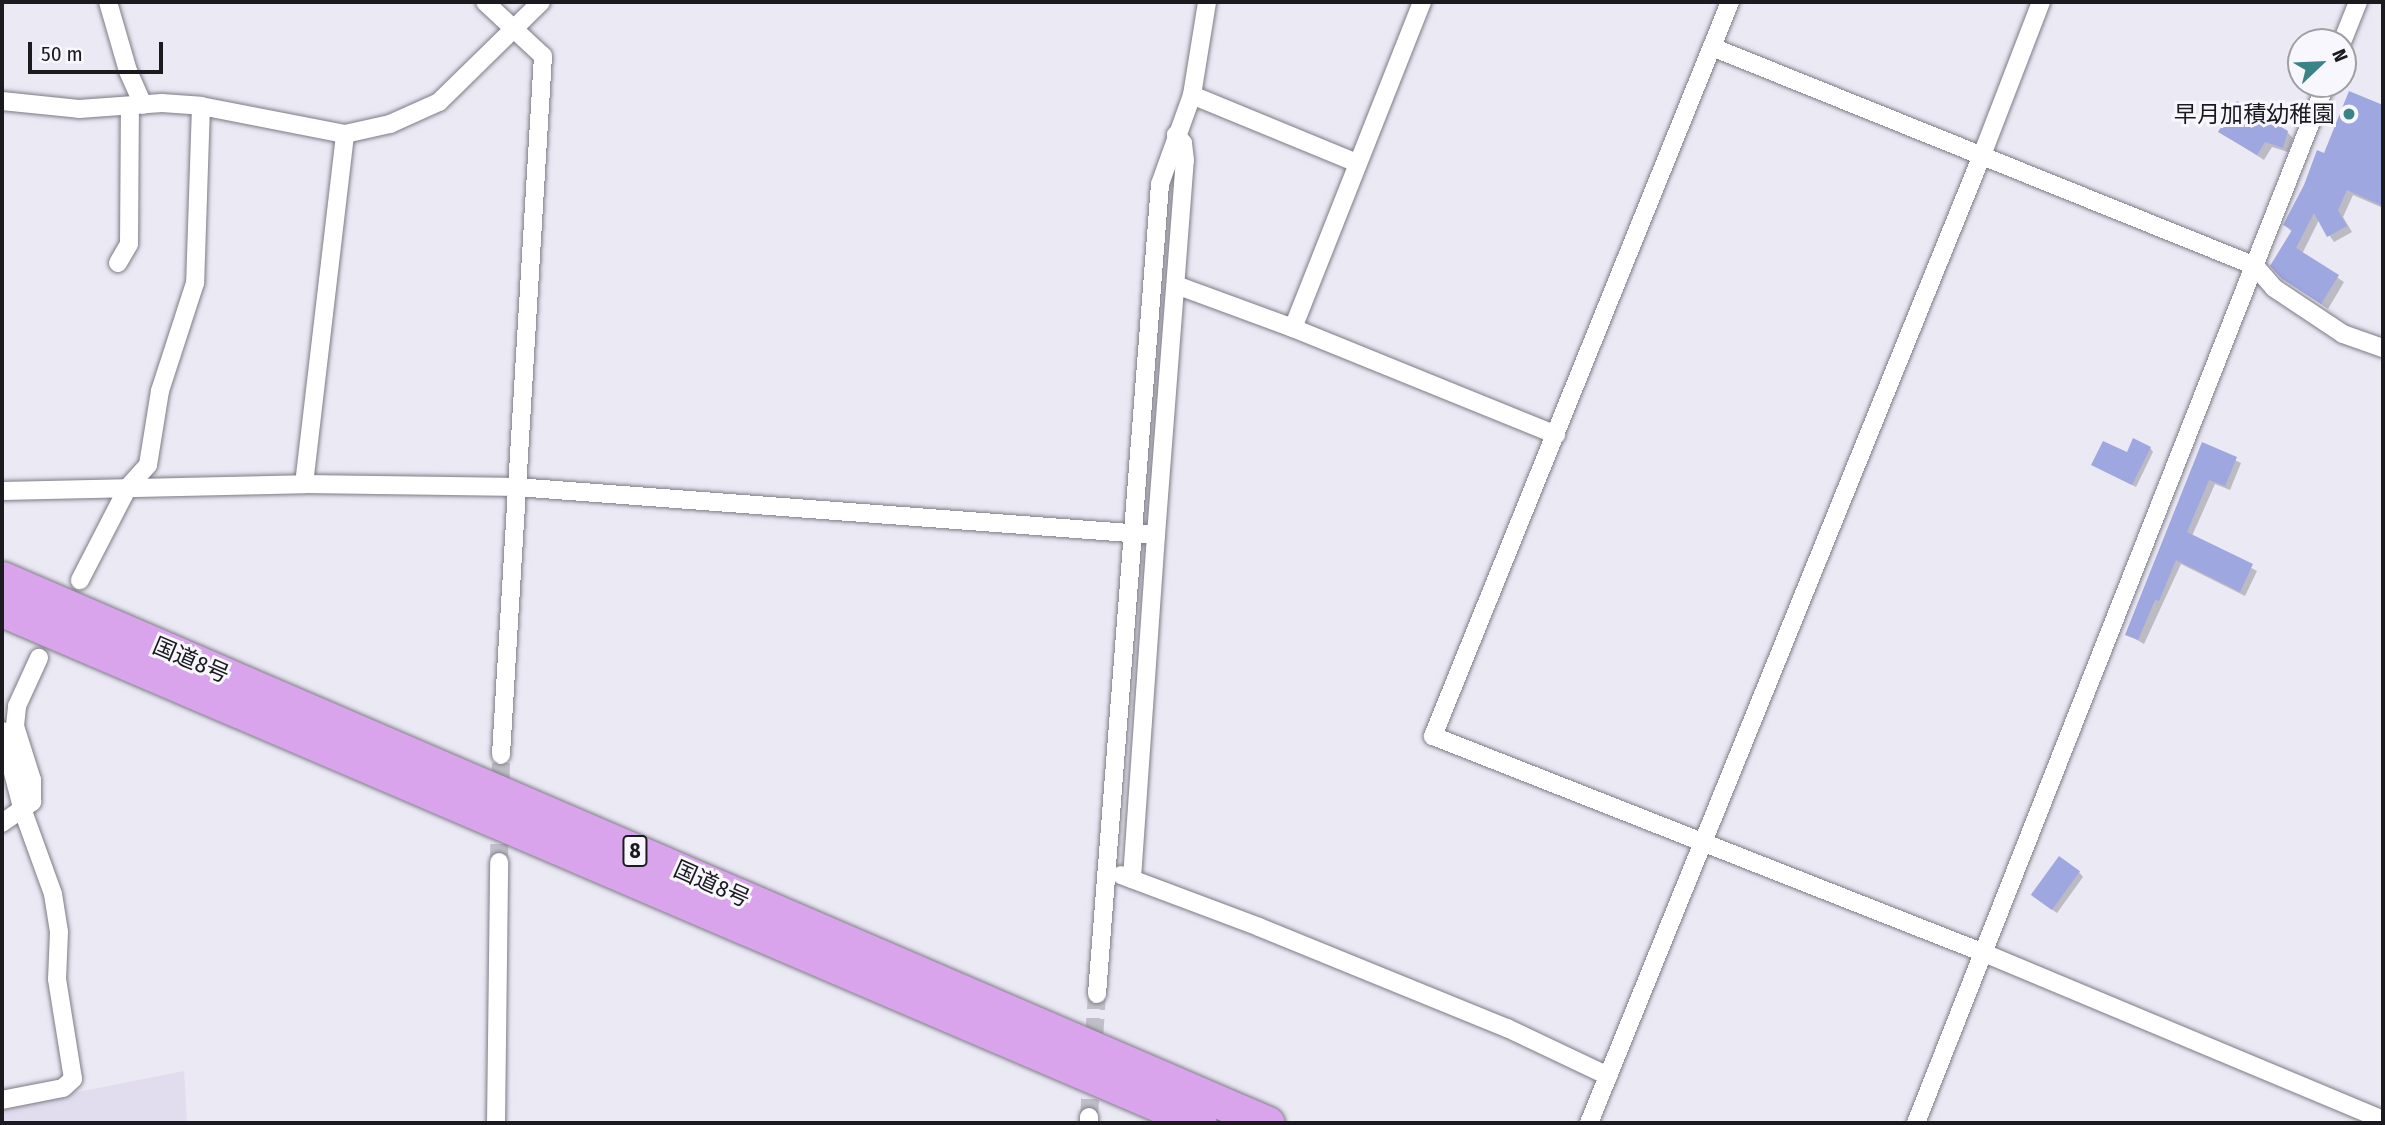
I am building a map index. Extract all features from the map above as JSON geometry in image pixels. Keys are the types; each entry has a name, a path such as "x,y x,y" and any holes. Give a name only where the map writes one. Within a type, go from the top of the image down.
{"highway":[{"name":"国道8号","path":"2,578 1268,1123"},
{"name":"国道8号","path":"2,610 1200,1123"}],"street":[{"path":"110,2 136,106 129,244 118,263"},
{"path":"485,2 515,26 543,56 501,755"},
{"path":"2,102 79,109 201,106 345,134 390,124 439,102 541,2"},
{"path":"1097,993 1159,197 1176,135 1192,95 1207,2"},
{"path":"1293,328 1422,2"},
{"path":"1730,2 1433,736 1704,845 1984,953 2383,1120"},
{"path":"1589,1123 1704,845 2041,2"},
{"path":"2348,28 2358,2"},
{"path":"1712,47 2255,266 2274,288 2343,334 2383,348"},
{"path":"1192,95 1357,163"},
{"path":"1916,1123 2321,98"},
{"path":"80,580 128,486 148,465 160,391 195,283 201,106"},
{"path":"304,484 345,134"},
{"path":"1132,879 1185,160 1183,143 1176,135"},
{"path":"1176,285 1293,328 1556,435"},
{"path":"2,491 304,484 516,486 1134,531 1156,535"},
{"path":"2,822 23,811 32,802 32,780 15,726 17,706 39,657"},
{"path":"2,731 23,811 53,894 59,932 57,979 73,1079 63,1088 2,1100"},
{"path":"496,1123 499,862"},
{"path":"1108,870 1259,927 1507,1028 1608,1076"}],"shaded area":[{"path":"184,1071 187,1123 2,1123 2,1107"}],"building":[{"path":"2357,94 2383,105 2383,206 2347,190 2338,210 2347,226 2327,237 2314,213 2296,248 2339,275 2321,304 2282,279 2270,266 2292,230 2283,225 2304,185 2317,150 2324,153 2346,98 2357,98"},
{"path":"2237,101 2288,131 2283,148 2265,142 2257,155 2218,132"},
{"path":"2133,438 2151,447 2132,485 2091,465 2103,441 2127,452"},
{"path":"2202,442 2237,457 2225,486 2209,480 2187,532 2253,564 2240,592 2176,560 2159,601 2155,600 2138,640 2125,635"},
{"path":"2059,856 2080,871 2052,910 2031,895"}],"tunnel":[{"path":"499,862 501,755"},
{"path":"1089,1117 1097,994"}],"place":[{"name":"早月加積幼稚園","path":"2349,114"}]}
